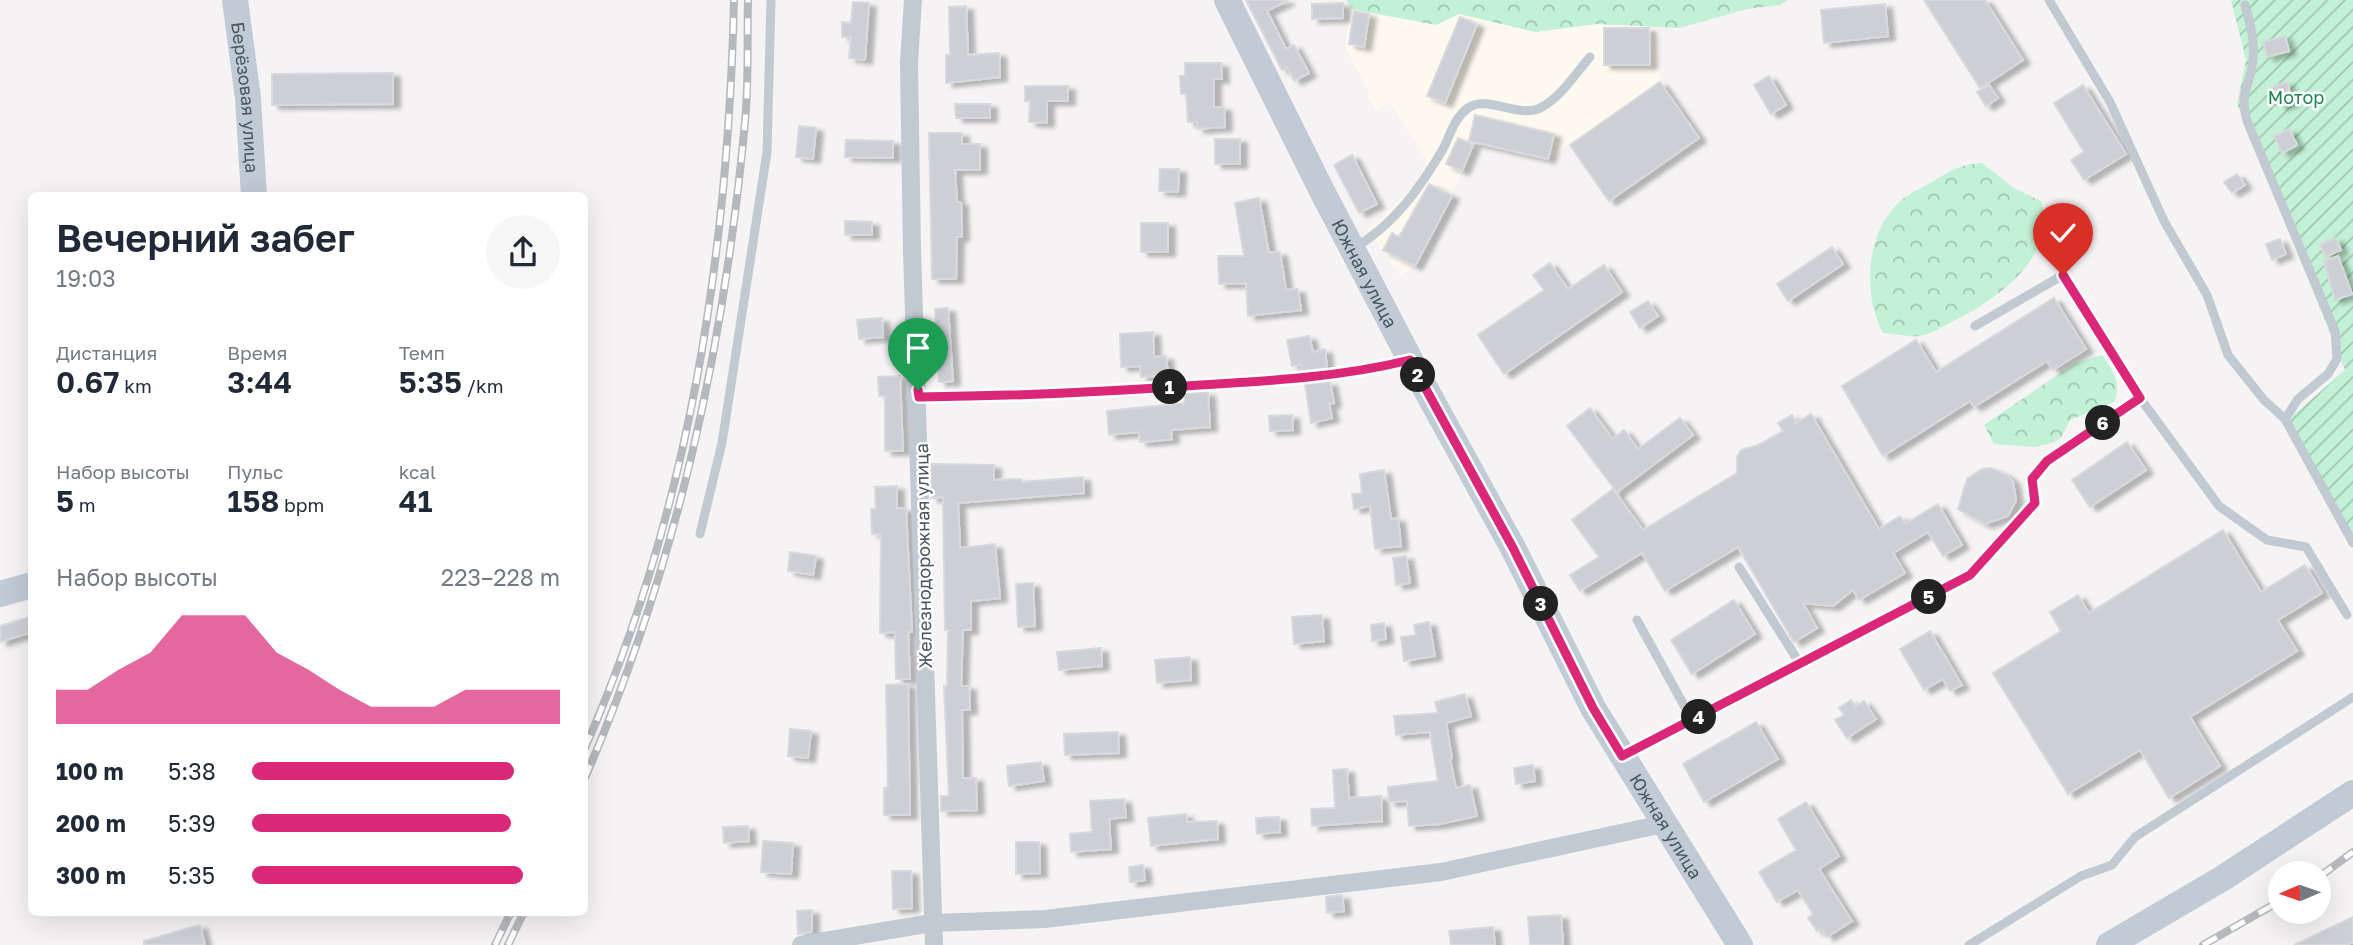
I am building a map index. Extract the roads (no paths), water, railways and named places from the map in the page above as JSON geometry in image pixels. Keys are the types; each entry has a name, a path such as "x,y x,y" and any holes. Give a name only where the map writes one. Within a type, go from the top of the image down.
{"street":[{"name":"Берёзовая улица","path":"236,0 248,99 254,192"},
{"name":"Железнодорожная улица","path":"913,0 909,62 911,224 919,397 934,945"},
{"name":"Южная улица","path":"1227,0 1410,360 1513,548 1593,708 1740,945"},
{"path":"0,594 28,586"},
{"path":"2109,945 2223,878 2353,793"},
{"path":"801,945 932,923 1045,919 1441,872 1663,824"}],"lane":[{"path":"700,534 722,443 767,152 772,0"},
{"path":"2049,0 2110,102 2164,221 2207,295 2228,355 2264,400 2285,419 2353,543"},
{"path":"2245,5 2253,34 2252,66 2242,97 2247,121 2335,331 2337,359 2328,374 2298,399 2285,419"},
{"path":"1353,249 1375,236 1409,202 1444,147 1457,118 1471,106 1489,105 1521,112 1540,109 1558,95 1590,57"},
{"path":"1975,326 2063,275 2140,398 2219,506 2267,540 2306,547 2347,615"},
{"path":"919,397 1051,396 1274,380 1366,371 1410,360"},
{"path":"1622,756 1970,575 2035,503 2032,479 2047,461 2140,398"},
{"path":"1739,567 1800,664"},
{"path":"1637,620 1692,720"},
{"path":"1969,945 2081,876 2112,865 2135,837 2353,697"}],"railway":[{"path":"588,740 620,660 651,569 676,476 696,382 712,288 723,192 734,0"},
{"path":"588,770 645,620 670,539 709,375 736,207 745,122 748,0"},
{"path":"2331,868 2353,852"},
{"path":"2203,945 2268,908"},
{"path":"495,945 509,916"},
{"path":"508,945 522,916"}],"park label":[{"name":"Мотор","path":"2296,97"}]}
